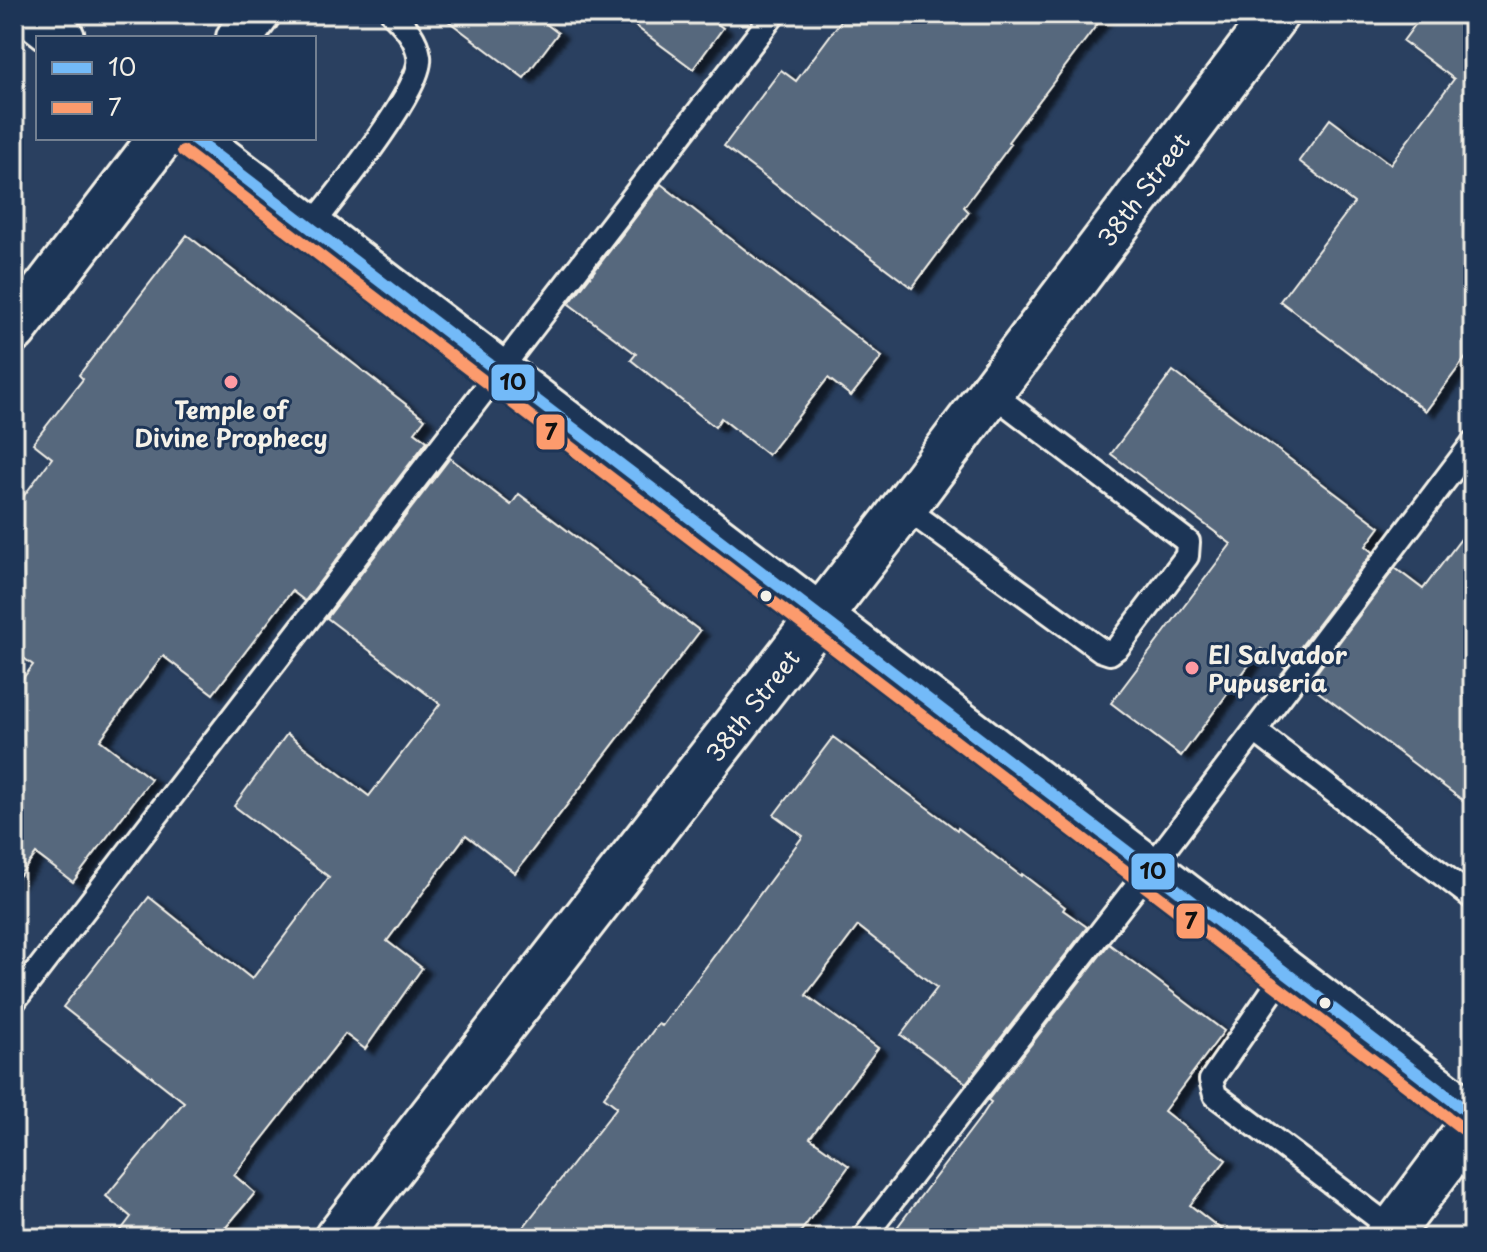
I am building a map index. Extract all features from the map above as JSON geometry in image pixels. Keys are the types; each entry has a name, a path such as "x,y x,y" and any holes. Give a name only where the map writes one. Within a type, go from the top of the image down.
{"street":[{"path":"31,14 59,36"},
{"path":"240,36 257,14"},
{"name":"38th Street","path":"337,1238 820,617 1276,14"},
{"path":"14,330 159,140"},
{"path":"196,140 1473,1116"},
{"path":"1390,1234 1473,1123"}],"lane":[{"path":"310,228 368,152 413,82 420,58 410,32 393,14"},
{"path":"14,1001 774,14"},
{"path":"904,507 1101,650 1110,653 1118,647 1187,556 1188,542 989,391"},
{"path":"863,1238 1149,870 1473,443"},
{"path":"1255,731 1473,898"},
{"path":"1285,973 1211,1080 1215,1095 1390,1234"}],"building":[{"path":"439,14 533,14 558,33 524,78"},
{"path":"619,14 704,14 723,28 693,69"},
{"path":"846,14 1105,14 1008,142 1011,144 964,207 969,212 912,288 724,146 781,70 796,81"},
{"path":"1423,14 1473,14 1473,348 1426,411 1280,301 1354,203 1299,161 1330,119 1390,164 1454,79 1403,41"},
{"path":"661,184 882,357 851,396 828,378 768,455 721,418 715,427 631,360 636,354 569,304"},
{"path":"187,235 425,419 415,432 427,441 305,601 292,591 213,694 163,656 100,740 151,779 73,882 36,854 14,883 14,690 33,665 14,651 14,509 52,458 33,443 83,379 79,375"},
{"path":"1173,371 1380,527 1366,546 1373,552 1285,667 1261,649 1181,756 1111,703 1231,544 1111,454"},
{"path":"450,458 511,505 519,494 700,631 515,873 466,835 387,941 422,968 365,1049 345,1034 234,1175 255,1193 217,1238 115,1238 131,1217 106,1196 184,1102 63,1007 149,897 252,979 329,877 234,806 287,734 369,796 440,704 327,618"},
{"path":"1473,523 1473,808 1308,684 1395,568 1423,589"},
{"path":"833,737 957,830 1022,874 1087,927 966,1083 901,1035 937,988 858,926 806,995 878,1048 810,1138 849,1166 796,1238 515,1238 617,1107 604,1097 658,1024 662,1026 803,836 774,815"},
{"path":"1109,944 1224,1031 1164,1111 1226,1160 1190,1205 1232,1238 889,1238 983,1114 991,1102 988,1100"}],"transit line":[{"name":"10","path":"196,140 1473,1116"},
{"name":"7","path":"183,151 1463,1129"}],"place":[{"name":"Temple of Divine Prophecy","path":"231,382"},
{"name":"El Salvador Pupuseria","path":"1192,668"}]}
